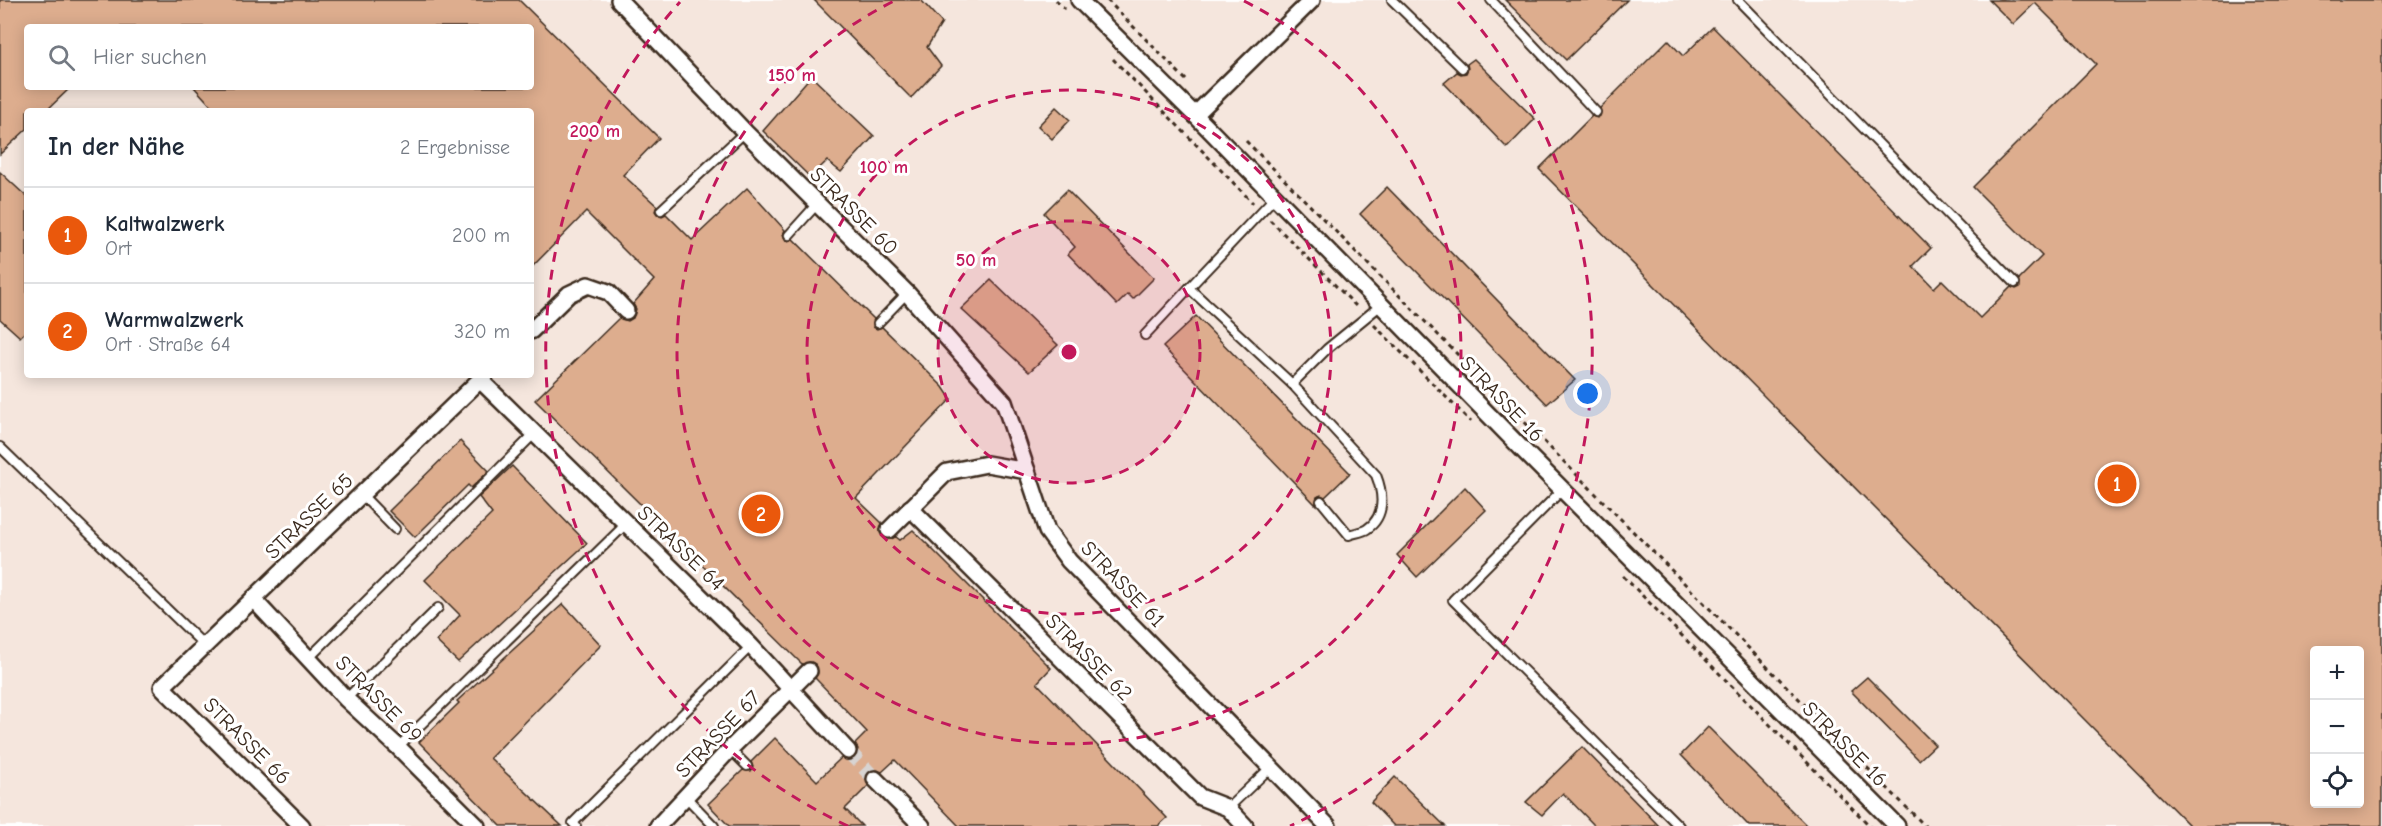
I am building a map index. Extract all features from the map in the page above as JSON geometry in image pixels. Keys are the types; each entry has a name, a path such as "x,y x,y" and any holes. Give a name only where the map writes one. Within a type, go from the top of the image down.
{"street":[{"name":"STRASSE 60","path":"619,0 745,132 907,293 1004,402 1027,471"},
{"name":"STRASSE 16","path":"1079,0 1196,115 1562,490 1897,826"},
{"path":"1196,115 1312,0"},
{"path":"534,328 569,294 588,285 608,292 626,311"},
{"name":"STRASSE 64","path":"482,378 534,434 751,646 848,751"},
{"name":"STRASSE 65","path":"162,687 482,378"},
{"path":"889,530 948,472 987,464 1027,471"},
{"name":"STRASSE 61","path":"1027,471 1047,531 1070,561 1328,826"},
{"name":"STRASSE 62","path":"910,508 1200,797 1228,808 1245,826"},
{"name":"STRASSE 69","path":"253,599 346,699 477,826"},
{"name":"STRASSE 67","path":"658,826 730,749 809,671"},
{"name":"STRASSE 66","path":"162,687 302,826"},
{"path":"875,779 922,826"}],"lane":[{"path":"1392,0 1462,68"},
{"path":"1491,0 1596,112"},
{"path":"1737,0 2015,283"},
{"path":"662,210 745,132"},
{"path":"1145,335 1275,197"},
{"path":"789,235 817,204"},
{"path":"1190,288 1292,384 1376,475 1383,492 1380,512 1368,529 1348,535 1321,501"},
{"path":"878,323 907,293"},
{"path":"1292,384 1327,349 1381,305"},
{"path":"309,658 534,434"},
{"path":"0,447 204,645"},
{"path":"1562,490 1453,600 1679,826"},
{"path":"361,494 395,529"},
{"path":"398,747 626,524"},
{"path":"346,699 438,608"},
{"path":"576,826 573,823 751,646"},
{"path":"730,749 747,766"},
{"path":"1228,808 1271,767"},
{"path":"686,797 714,826"}],"path":[{"path":"1107,0 1208,103"},
{"path":"1241,136 1925,826"}],"shaded area":[{"path":"0,0 2382,0 2382,826 0,826"}],"building":[{"path":"0,0 519,0 659,138 623,175 657,206 655,211 657,214 662,216 666,214 692,240 747,188 785,230 783,234 785,239 788,241 793,239 874,319 873,327 877,329 882,327 943,387 951,399 856,498 882,523 880,532 886,539 896,537 900,540 913,530 1051,668 1037,683 1167,818 1158,826 959,826 895,760 882,772 877,770 869,772 866,777 868,786 845,809 862,826 729,826 708,804 743,770 751,771 753,767 751,762 775,738 817,781 841,758 850,761 855,758 858,749 855,744 867,732 815,678 818,673 816,665 811,662 802,664 535,400 619,318 628,321 633,318 636,309 633,304 654,280 586,212 534,265 534,108 213,108 197,90 534,90 534,24 24,24 24,90 68,90 49,108 24,108 24,132 0,154"},
{"path":"814,0 921,0 942,23 927,47 941,66 911,98"},
{"path":"1505,0 1627,0 1566,60"},
{"path":"1989,0 2382,0 2382,826 2190,826 1539,169 1592,116 1597,118 1600,116 1600,108 1668,40 1683,56 1713,27 1931,248 1913,266 1934,288 1942,280 1980,318 2011,287 2016,289 2020,287 2019,279 2042,256 1973,187 2096,64 2035,3 2013,24"},
{"path":"1474,59 1535,119 1507,148 1444,83 1457,72 1466,73 1467,64"},
{"path":"811,76 874,136 841,172 827,161 810,177 763,131"},
{"path":"1056,107 1070,120 1052,139 1038,126"},
{"path":"0,172 24,194 24,333 20,337 0,319"},
{"path":"1387,187 1575,380 1547,404 1360,214"},
{"path":"1067,190 1154,278 1133,299 1128,294 1117,305 1068,254 1075,247 1044,213"},
{"path":"991,280 1058,345 1029,372 961,309"},
{"path":"1196,316 1350,473 1325,497 1321,495 1317,497 1316,505 1163,347"},
{"path":"460,441 489,471 471,488 468,485 415,537 389,511"},
{"path":"512,466 587,543 458,662 436,641 460,615 425,580 492,514 479,497"},
{"path":"1465,487 1486,510 1417,577 1397,555"},
{"path":"563,604 601,645 490,758 562,826 501,826 419,742 459,703 457,701"},
{"path":"1867,677 1935,745 1919,760 1851,691"},
{"path":"1708,727 1807,826 1749,826 1681,755"},
{"path":"1582,747 1659,826 1595,826 1563,793 1542,815 1526,802"},
{"path":"1395,777 1445,826 1394,826 1371,802"}],"tunnel":[{"path":"848,751 875,779"}],"place":[{"name":"Kaltwalzwerk","path":"2117,484"},
{"name":"Warmwalzwerk","path":"761,514"}]}
